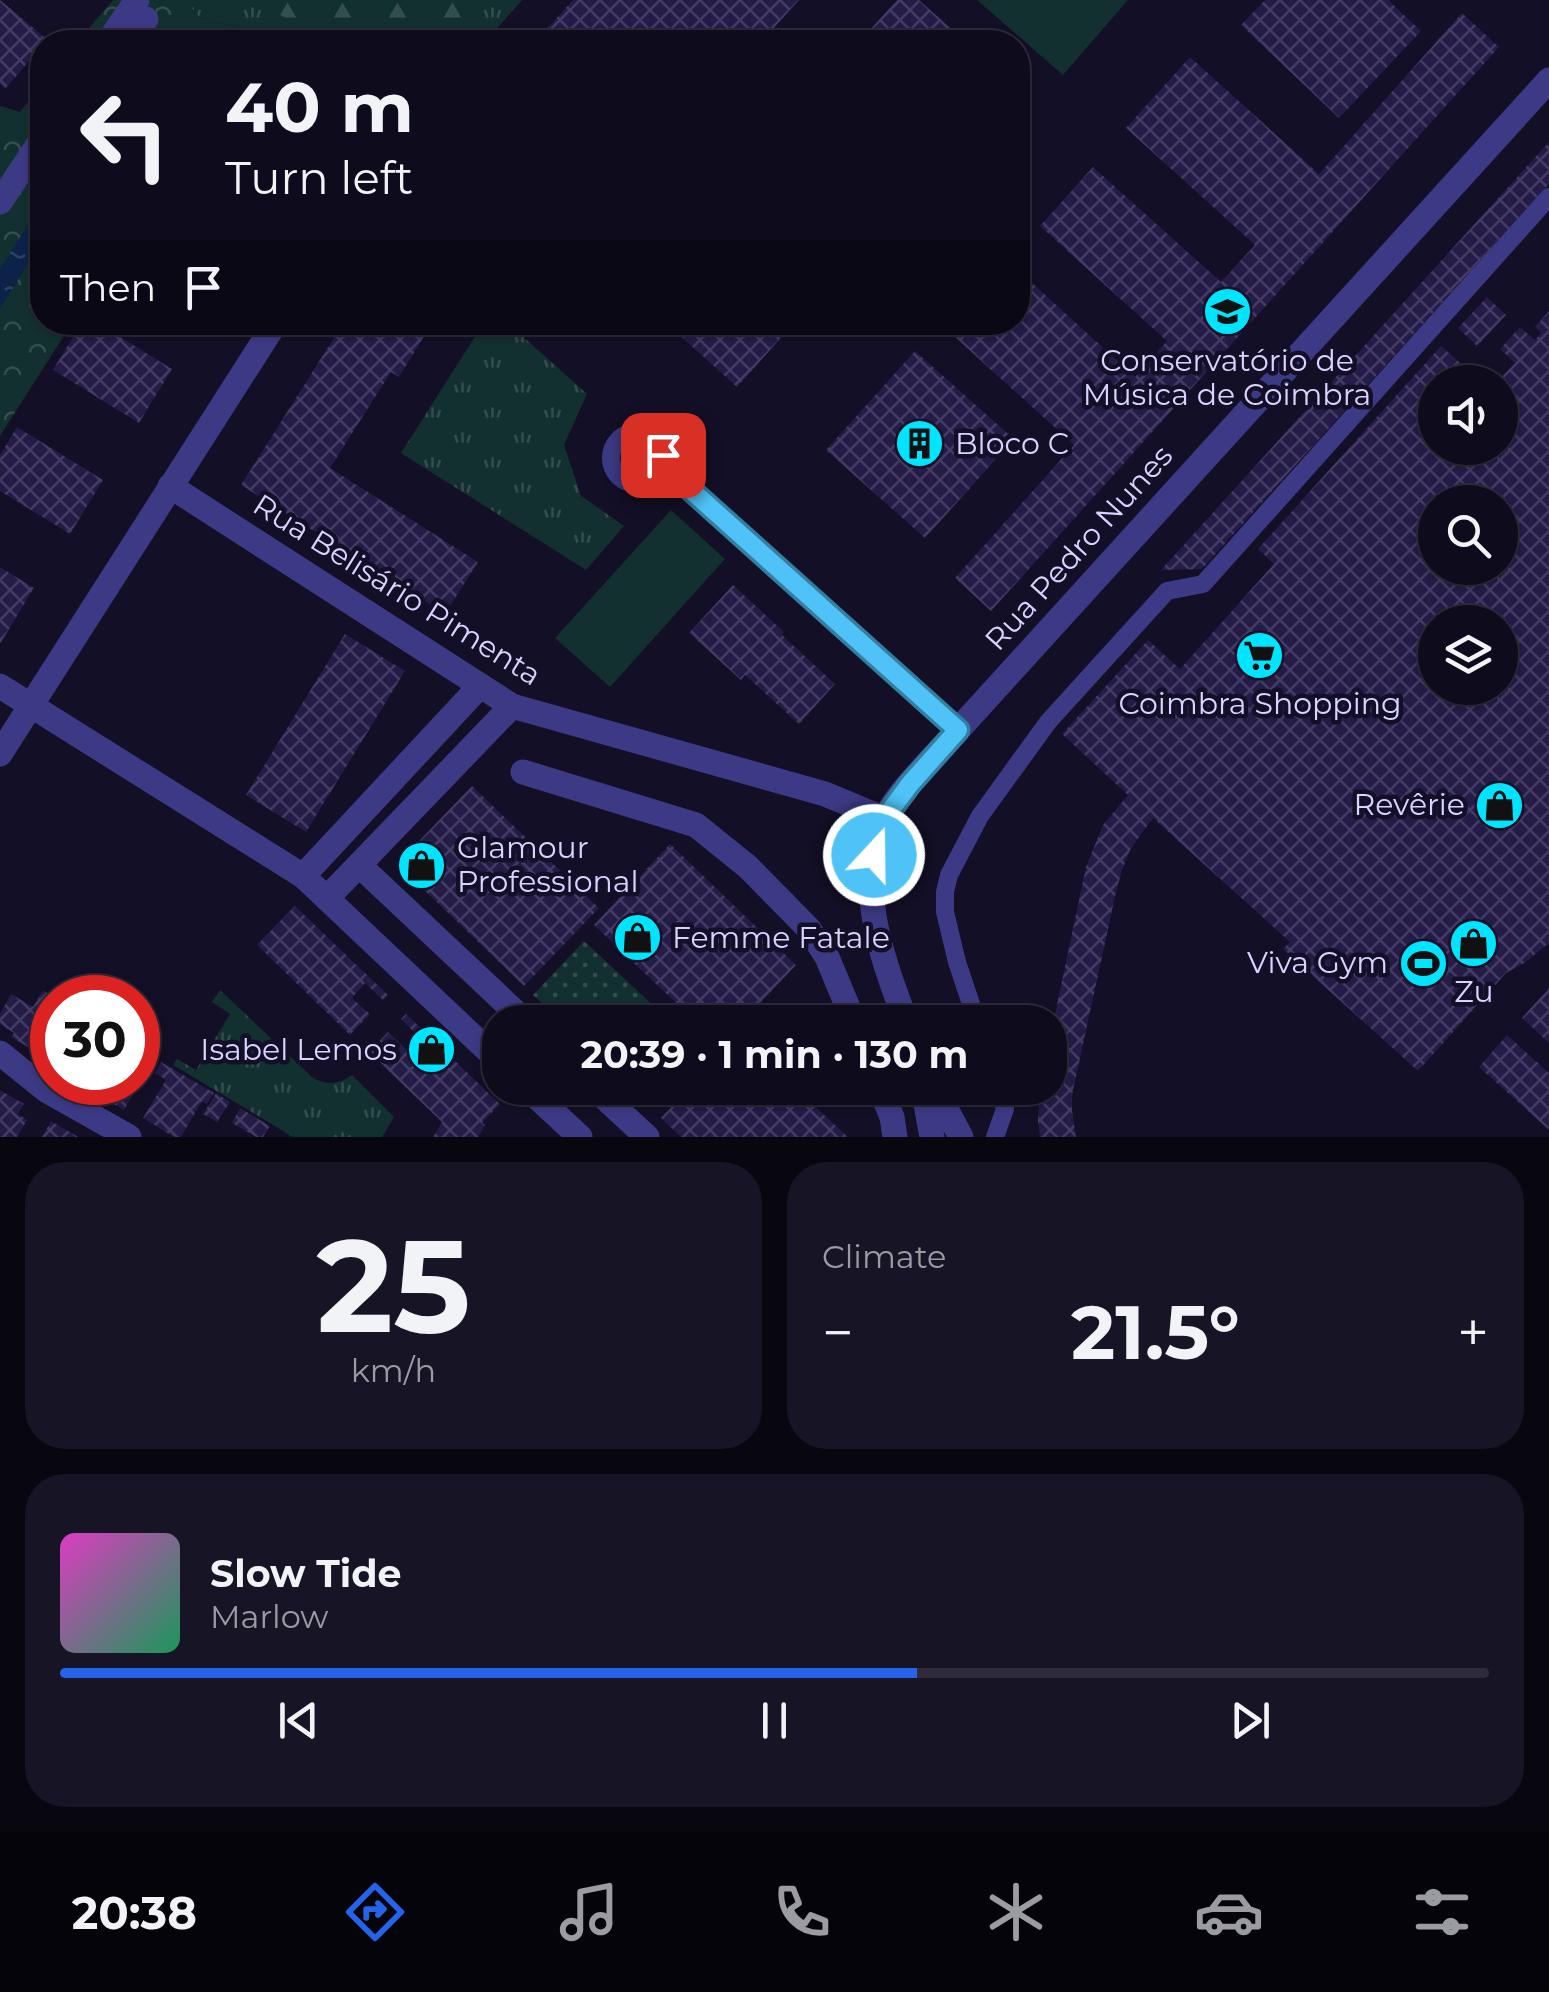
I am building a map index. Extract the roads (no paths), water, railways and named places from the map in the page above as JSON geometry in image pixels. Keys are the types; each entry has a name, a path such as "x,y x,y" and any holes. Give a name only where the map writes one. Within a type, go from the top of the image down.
{"street":[{"path":"120,30 142,9"},
{"name":"Rua Pedro Nunes","path":"900,1005 880,948 870,894 874,855 884,819 958,730 1549,80"},
{"path":"0,202 30,157"},
{"path":"0,754 268,335"},
{"name":"Rua Belisário Pimenta","path":"170,486 512,706 825,794 884,819"},
{"path":"0,686 303,876 482,1045"},
{"path":"303,876 480,686"},
{"path":"327,898 512,706"},
{"path":"523,772 696,825 748,867 809,929 827,957 847,1005"},
{"path":"359,865 508,1005"},
{"path":"0,1053 46,1090 128,1137"},
{"path":"538,1105 554,1128 580,1137"},
{"path":"612,1105 647,1137"},
{"path":"887,1105 895,1137"},
{"path":"926,1105 932,1137"},
{"path":"944,1105 961,1137"}],"lane":[{"path":"971,1005 957,962 944,892 980,816 1048,722 1167,591 1204,584 1549,197"},
{"path":"662,464 958,730"},
{"path":"995,1137 1004,1105"}],"water":[{"path":"30,221 30,260 0,309 0,269"}],"place":[{"name":"Conservatório de Música de Coimbra","path":"1227,312"},
{"name":"Bloco C","path":"920,444"},
{"name":"Coimbra Shopping","path":"1260,655"},
{"name":"Revêrie","path":"1500,805"},
{"name":"Glamour Professional","path":"422,865"},
{"name":"Femme Fatale","path":"637,938"},
{"name":"Zu","path":"1474,943"},
{"name":"Viva Gym","path":"1423,963"},
{"name":"Isabel Lemos","path":"432,1050"}]}
